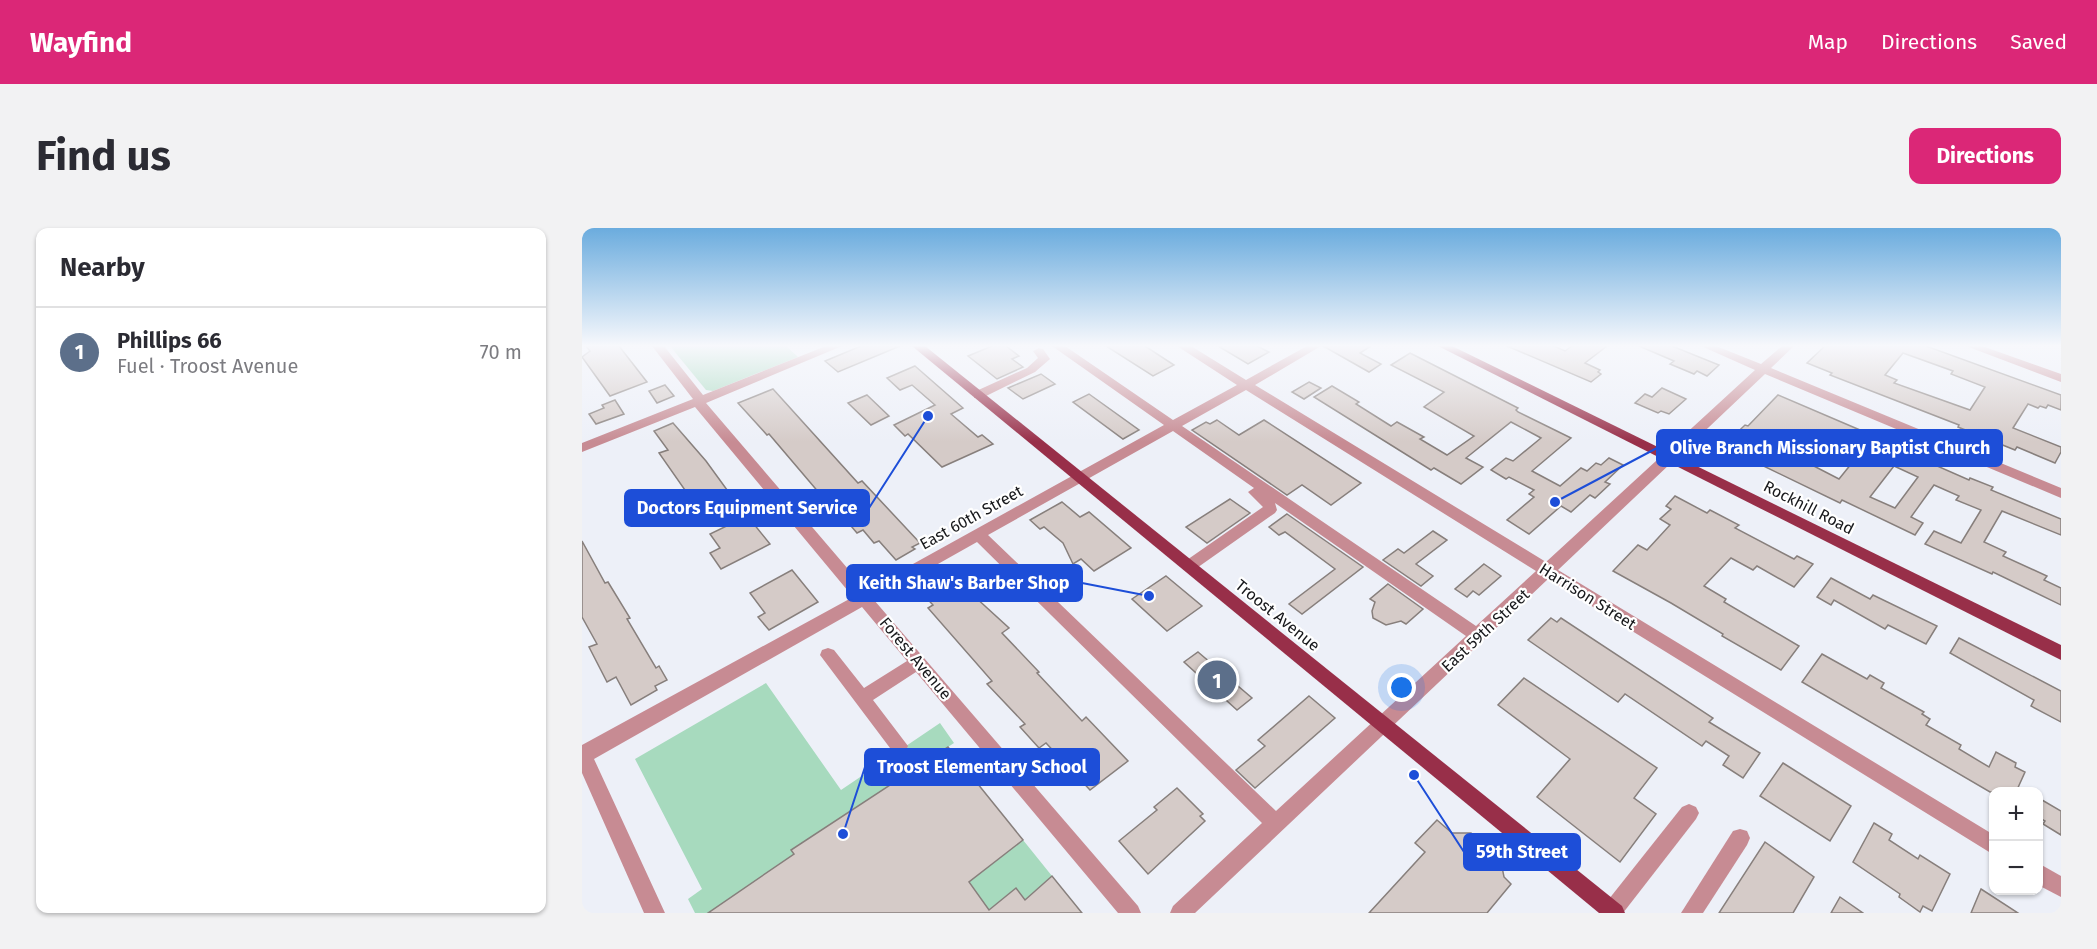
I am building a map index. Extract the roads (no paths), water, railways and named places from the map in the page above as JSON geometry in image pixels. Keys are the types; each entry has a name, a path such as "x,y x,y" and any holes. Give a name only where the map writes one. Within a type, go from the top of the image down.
{"main road":[{"name":"Troost Avenue","path":"958,378 1613,912"},
{"name":"Rockhill Road","path":"1508,378 2061,653"}],"street":[{"name":"Forest Avenue","path":"684,378 697,394 701,406 1131,913"},
{"path":"582,448 754,378"},
{"path":"978,394 1013,378"},
{"path":"1104,378 1478,636"},
{"name":"Harrison Street","path":"1235,378 1989,843"},
{"name":"East 60th Street","path":"582,755 1256,378"},
{"name":"East 59th Street","path":"1180,913 1754,378"},
{"path":"1785,378 2061,493"},
{"path":"1189,566 1270,510 1270,506 1254,491 1260,486"},
{"path":"978,534 1276,824"},
{"path":"828,655 899,746"},
{"path":"862,698 920,662"},
{"path":"582,755 655,913"},
{"path":"1613,912 1689,813"},
{"path":"1691,913 1740,837"},
{"path":"2043,876 2061,887"}],"place":[{"name":"Doctors Equipment Service","path":"928,416"},
{"name":"Olive Branch Missionary Baptist Church","path":"1555,502"},
{"name":"Keith Shaw's Barber Shop","path":"1149,596"},
{"name":"Phillips 66","path":"1217,680"},
{"name":"59th Street","path":"1414,775"},
{"name":"Troost Elementary School","path":"843,834"}]}
